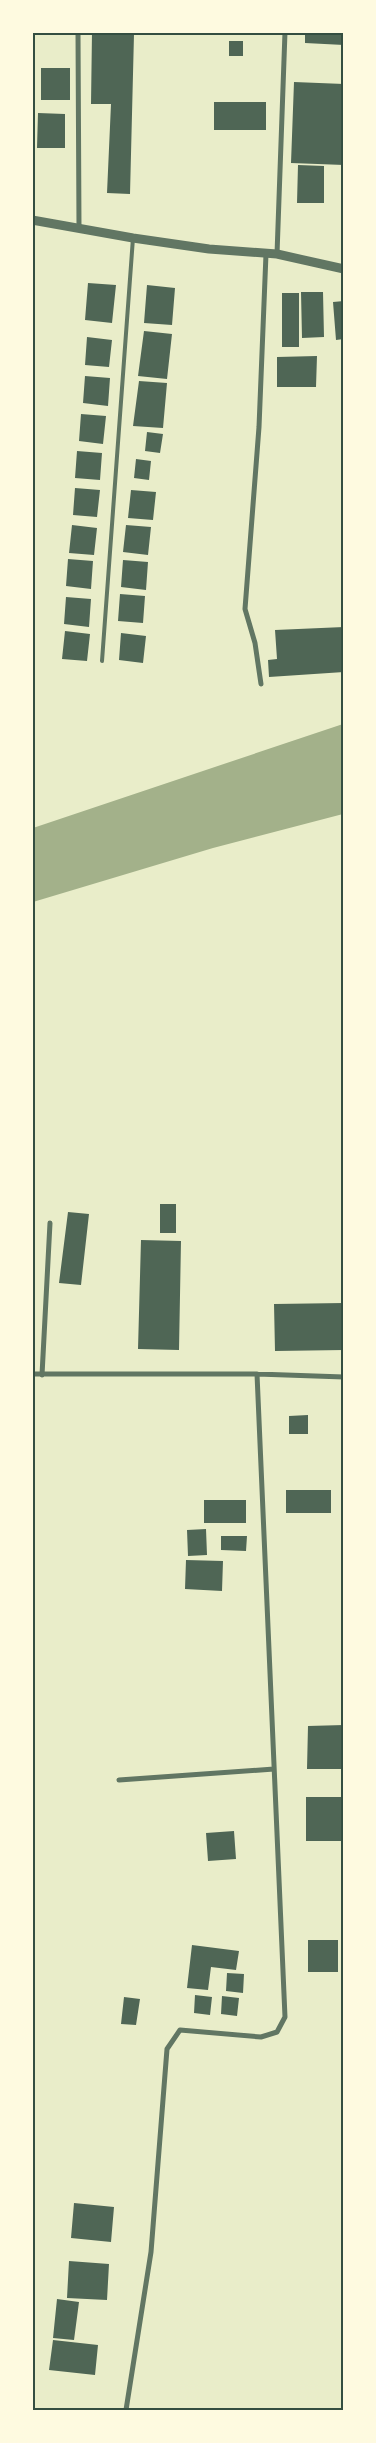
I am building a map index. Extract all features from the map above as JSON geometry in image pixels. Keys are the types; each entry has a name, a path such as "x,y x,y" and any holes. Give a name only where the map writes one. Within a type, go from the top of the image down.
{"street":[{"path":"78,32 79,228"},
{"path":"277,254 285,32"},
{"path":"32,220 133,238 277,254 344,269"},
{"path":"261,684 256,643 245,609 259,427 266,254"},
{"path":"42,1375 50,1223"},
{"path":"32,1374 257,1374 344,1377"},
{"path":"126,2410 151,2252 167,2049 180,2030 262,2037 278,2032 285,2017 257,1374"},
{"path":"119,1780 274,1769"}],"lane":[{"path":"102,661 133,238"}],"shaded area":[{"path":"343,724 343,814 213,848 33,902 33,828"}],"building":[{"path":"92,32 134,34 130,194 107,193 111,104 91,104"},
{"path":"305,32 344,32 344,45 305,43"},
{"path":"32,36 35,36 34,57 32,57"},
{"path":"229,41 243,41 243,56 229,56"},
{"path":"41,68 70,68 70,100 41,100"},
{"path":"294,82 344,84 344,165 291,163"},
{"path":"214,102 266,102 266,130 214,130"},
{"path":"38,113 65,114 65,148 37,148"},
{"path":"298,165 324,166 324,203 297,203"},
{"path":"88,283 116,285 112,323 85,320"},
{"path":"147,285 175,288 172,325 144,323"},
{"path":"301,292 323,292 324,337 302,338"},
{"path":"282,293 299,293 299,347 282,347"},
{"path":"344,301 344,339 336,340 333,302"},
{"path":"144,331 172,334 167,379 138,376"},
{"path":"87,337 112,340 109,367 85,365"},
{"path":"317,356 316,387 277,387 277,357"},
{"path":"85,376 110,378 108,406 83,403"},
{"path":"139,381 167,383 163,428 133,426"},
{"path":"81,414 106,416 103,444 79,441"},
{"path":"147,432 163,434 160,453 145,451"},
{"path":"77,451 102,453 100,480 75,478"},
{"path":"136,459 151,461 149,480 134,478"},
{"path":"75,488 100,490 97,517 73,515"},
{"path":"131,490 156,492 153,520 128,518"},
{"path":"72,525 97,528 94,555 69,553"},
{"path":"126,525 151,527 148,555 123,552"},
{"path":"68,559 93,561 91,589 66,586"},
{"path":"123,560 148,562 146,590 121,587"},
{"path":"120,594 145,596 143,623 118,621"},
{"path":"66,597 91,599 89,627 64,624"},
{"path":"344,627 344,672 269,677 268,660 277,659 275,630"},
{"path":"65,631 90,634 87,661 62,659"},
{"path":"121,633 146,636 143,663 119,660"},
{"path":"160,1204 176,1204 176,1233 160,1233"},
{"path":"68,1212 89,1214 81,1285 59,1283"},
{"path":"141,1240 181,1241 179,1350 138,1349"},
{"path":"344,1303 344,1350 275,1351 274,1304"},
{"path":"308,1415 308,1434 289,1434 289,1416"},
{"path":"286,1490 331,1490 331,1513 286,1513"},
{"path":"204,1500 246,1500 246,1523 204,1523"},
{"path":"206,1529 207,1555 188,1556 187,1530"},
{"path":"221,1536 247,1536 246,1551 221,1550"},
{"path":"186,1560 223,1561 222,1591 185,1589"},
{"path":"344,1725 344,1769 307,1769 308,1726"},
{"path":"306,1797 344,1797 344,1841 306,1841"},
{"path":"234,1831 236,1859 208,1861 206,1833"},
{"path":"308,1940 338,1940 338,1972 308,1972"},
{"path":"192,1945 239,1951 236,1970 211,1967 208,1990 187,1988"},
{"path":"227,1973 244,1974 243,1993 226,1991"},
{"path":"195,1995 212,1997 210,2015 194,2013"},
{"path":"222,1996 239,1998 237,2016 221,2014"},
{"path":"124,1997 140,1999 136,2025 121,2024"},
{"path":"74,2203 114,2207 111,2242 71,2238"},
{"path":"69,2261 109,2264 107,2300 67,2298"},
{"path":"57,2299 79,2302 74,2340 53,2338"},
{"path":"53,2340 98,2345 95,2375 49,2370"}]}
